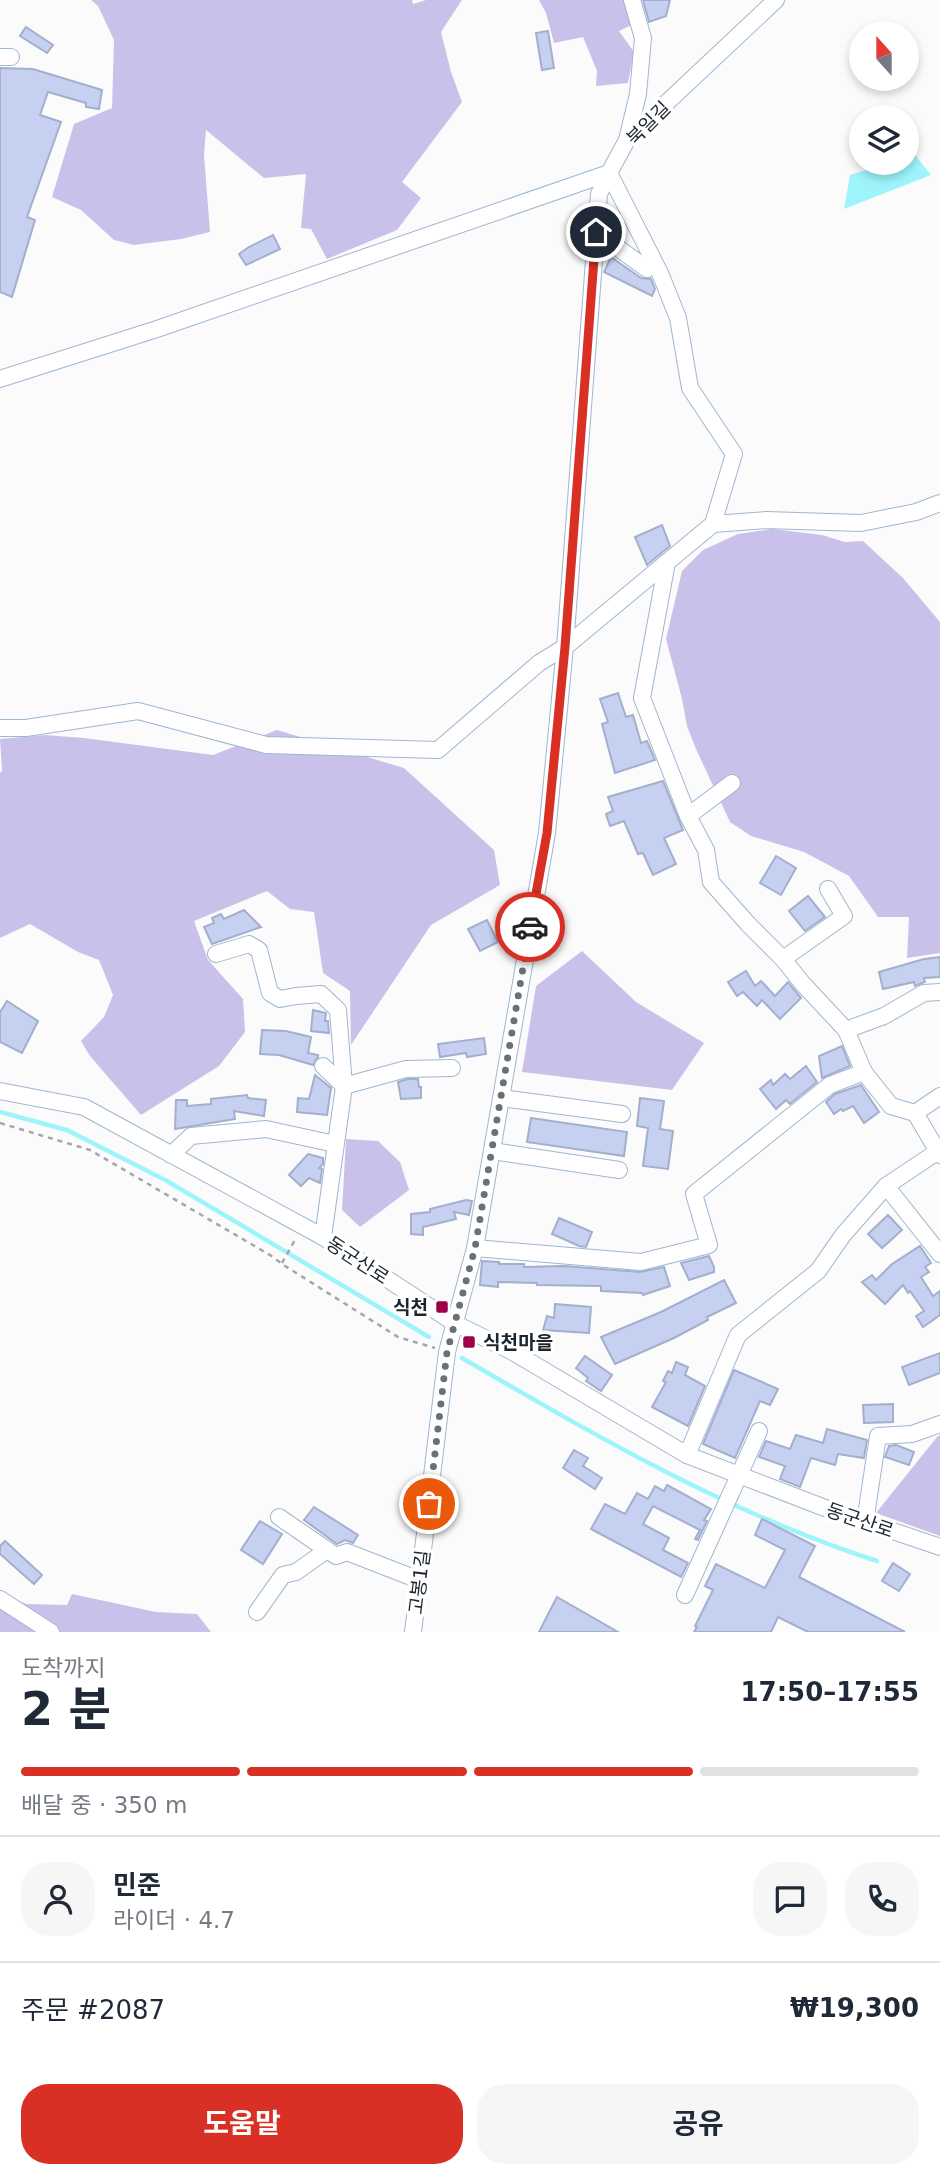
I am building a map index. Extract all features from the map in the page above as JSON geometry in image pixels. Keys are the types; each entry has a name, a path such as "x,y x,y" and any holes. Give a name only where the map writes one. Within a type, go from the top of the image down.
{"street":[{"path":"627,141 638,94 643,38 632,0"},
{"name":"북일길","path":"456,1324 475,1248 547,833 565,647 599,194 627,141 776,0"},
{"path":"0,379 157,329 609,173 660,273 678,318 690,388 734,454 713,524 565,647 539,663 438,750 266,745 138,711 26,728 0,728"},
{"path":"596,232 647,269"},
{"path":"713,524 766,520 861,523 916,512 940,503"},
{"path":"667,562 642,698 688,816 706,850 711,882 846,1030 864,1072 891,1105 915,1113 938,1154 886,1186 843,1235 818,1271 738,1335 687,1455"},
{"path":"688,816 732,783"},
{"path":"783,959 844,916 828,889"},
{"path":"216,954 249,944 259,950 270,993 280,999 321,994 338,1010 344,1086 323,1237"},
{"path":"846,1030 884,1016 924,993 940,992"},
{"path":"323,1066 344,1086"},
{"path":"344,1086 407,1069 452,1068"},
{"path":"475,1248 641,1262 709,1245 694,1194 830,1085 864,1072"},
{"name":"동군산로","path":"0,1091 84,1107 323,1237 456,1324 513,1352 687,1455 865,1522 940,1546"},
{"path":"915,1113 940,1096"},
{"path":"500,1098 622,1114"},
{"path":"170,1155 191,1136 266,1129 335,1144"},
{"path":"492,1151 619,1170"},
{"path":"886,1186 940,1254"},
{"name":"고봉1길","path":"413,1632 447,1352 456,1324"},
{"path":"865,1522 878,1436 912,1434 940,1424"},
{"path":"685,1595 759,1431"},
{"path":"279,1517 336,1556 347,1552 419,1580"},
{"path":"257,1612 283,1576 296,1573 327,1550"},
{"path":"0,1599 51,1632"}],"path":[{"path":"0,1123 90,1150 270,1255 398,1337 447,1352"},
{"path":"282,1264 290,1249"}],"shaded area":[{"path":"91,0 412,0 413,4 426,0 462,0 441,32 462,102 402,182 421,198 397,230 327,259 311,229 301,228 306,174 264,178 206,130 204,155 210,232 134,245 114,240 81,210 52,197 74,124 112,108 114,40 98,6"},
{"path":"539,0 625,0 632,25 619,31 634,52 628,83 596,86 597,71 583,37 554,43 546,13"},
{"path":"773,529 822,535 845,542 863,541 903,578 940,622 940,953 907,958 909,917 878,917 849,876 804,852 751,836 730,822 696,749 687,726 666,639 682,571 703,550 738,534"},
{"path":"277,730 404,768 494,850 500,885 431,925 351,1045 350,991 323,973 314,912 290,909 267,891 194,921 208,960 243,999 245,1032 219,1066 141,1115 90,1056 81,1041 104,1017 113,995 99,960 78,952 30,924 0,938 0,739 45,735 213,755"},
{"path":"582,951 636,1002 704,1043 672,1090 522,1072 536,986"},
{"path":"346,1139 378,1141 400,1162 409,1190 360,1227 342,1210"},
{"path":"940,1435 940,1536 876,1513"},
{"path":"72,1594 156,1612 197,1614 211,1632 0,1632 0,1596 27,1604 67,1605"}],"water":[{"path":"919,160 931,175 844,209 850,175 919,175"}],"building":[{"path":"643,0 670,0 666,16 649,22"},
{"path":"26,27 53,45 47,53 20,36"},
{"path":"548,31 554,68 542,70 536,33"},
{"path":"0,68 33,69 102,90 99,109 86,107 86,103 48,92 40,115 61,122 27,217 35,220 12,297 0,292"},
{"path":"273,235 280,249 246,265 239,254"},
{"path":"611,257 641,278 651,279 655,289 652,296 604,272"},
{"path":"662,525 670,546 647,565 635,537"},
{"path":"618,693 626,717 633,715 641,743 647,741 655,760 615,773 602,724 608,722 600,699"},
{"path":"663,781 683,830 664,838 676,864 653,875 643,853 638,854 624,821 610,826 606,814 613,811 608,797"},
{"path":"776,856 796,868 781,895 760,883"},
{"path":"808,896 825,917 805,931 789,911"},
{"path":"244,910 261,927 212,944 204,927 214,923 212,918 221,914 224,919"},
{"path":"487,920 498,942 480,951 468,929"},
{"path":"940,957 940,977 924,978 925,982 915,986 914,982 883,989 879,972"},
{"path":"746,971 755,986 761,981 775,996 788,982 801,998 780,1019 762,1000 757,1006 743,992 737,996 728,982"},
{"path":"7,1001 38,1021 22,1053 0,1042 0,1012"},
{"path":"313,1010 326,1013 325,1021 328,1021 329,1033 311,1031"},
{"path":"262,1030 286,1031 311,1037 308,1053 318,1057 313,1065 279,1055 260,1054"},
{"path":"484,1038 486,1054 467,1057 466,1053 440,1057 438,1044"},
{"path":"842,1046 850,1066 822,1078 819,1056"},
{"path":"806,1066 817,1082 790,1104 786,1100 776,1109 760,1089 771,1080 773,1085 785,1074 790,1079"},
{"path":"315,1075 331,1088 327,1115 297,1112 298,1098 309,1099"},
{"path":"418,1079 421,1098 401,1099 398,1082"},
{"path":"861,1085 879,1112 864,1123 853,1106 834,1114 826,1102 835,1094"},
{"path":"247,1095 248,1098 266,1100 264,1116 234,1111 235,1119 175,1129 176,1100 187,1100 187,1106 211,1104 211,1099"},
{"path":"640,1098 664,1101 660,1129 673,1131 668,1169 643,1166 648,1128 637,1126"},
{"path":"531,1118 627,1132 624,1156 527,1142"},
{"path":"308,1154 323,1158 323,1164 319,1168 322,1169 320,1183 309,1178 301,1186 289,1175"},
{"path":"466,1200 472,1201 469,1215 454,1212 456,1219 423,1227 423,1235 411,1234 411,1214 430,1212 430,1209"},
{"path":"888,1215 902,1230 882,1248 868,1234"},
{"path":"559,1218 592,1232 586,1247 552,1234"},
{"path":"920,1246 931,1263 925,1267 929,1272 921,1277 933,1296 940,1291 940,1315 923,1327 916,1316 924,1311 903,1285 885,1304 862,1282 872,1275 876,1280 892,1264"},
{"path":"709,1256 714,1272 689,1280 681,1263"},
{"path":"482,1261 524,1264 524,1267 564,1266 640,1272 664,1267 670,1286 643,1295 601,1291 601,1286 498,1282 498,1287 480,1285"},
{"path":"724,1280 736,1303 674,1338 615,1364 601,1337 661,1312"},
{"path":"555,1304 591,1307 589,1333 543,1330 547,1316 554,1318"},
{"path":"940,1353 940,1373 909,1385 902,1367"},
{"path":"585,1356 612,1375 601,1391 586,1381 588,1378 576,1368"},
{"path":"676,1362 688,1367 685,1375 705,1386 688,1426 652,1407 666,1382 663,1381 668,1371 672,1373"},
{"path":"734,1370 778,1389 770,1405 760,1401 735,1458 703,1444"},
{"path":"893,1404 893,1422 864,1423 863,1405"},
{"path":"827,1429 867,1440 864,1458 838,1454 835,1465 811,1458 800,1487 780,1479 785,1466 759,1457 766,1441 790,1449 796,1435 823,1443"},
{"path":"896,1445 914,1452 909,1465 885,1457 889,1446"},
{"path":"574,1450 588,1458 583,1466 602,1478 595,1489 563,1468"},
{"path":"667,1485 711,1509 704,1520 707,1521 698,1540 695,1539 700,1530 653,1506 643,1524 669,1538 663,1550 688,1563 681,1577 591,1529 605,1504 625,1514 637,1493 648,1499 655,1486 664,1491"},
{"path":"314,1507 358,1535 353,1543 345,1540 337,1544 304,1520"},
{"path":"762,1519 815,1546 799,1577 905,1632 808,1632 778,1617 771,1632 694,1632 713,1590 705,1586 716,1564 765,1588 785,1550 755,1535"},
{"path":"260,1521 282,1534 263,1564 241,1550"},
{"path":"5,1541 42,1575 34,1584 0,1554 0,1546"},
{"path":"893,1563 910,1574 899,1591 882,1581"},
{"path":"557,1597 618,1632 539,1632"}],"waterway":[{"path":"0,1112 67,1130 167,1181 429,1337"},
{"path":"462,1358 664,1471 768,1520 877,1561"}],"way so far":[{"path":"429,1504 447,1352 475,1248 530,927"}],"place":[{"name":"식천","path":"442,1307"},
{"name":"식천마을","path":"469,1342"}],"route":[{"path":"530,927 547,833 565,647 596,232"}]}
